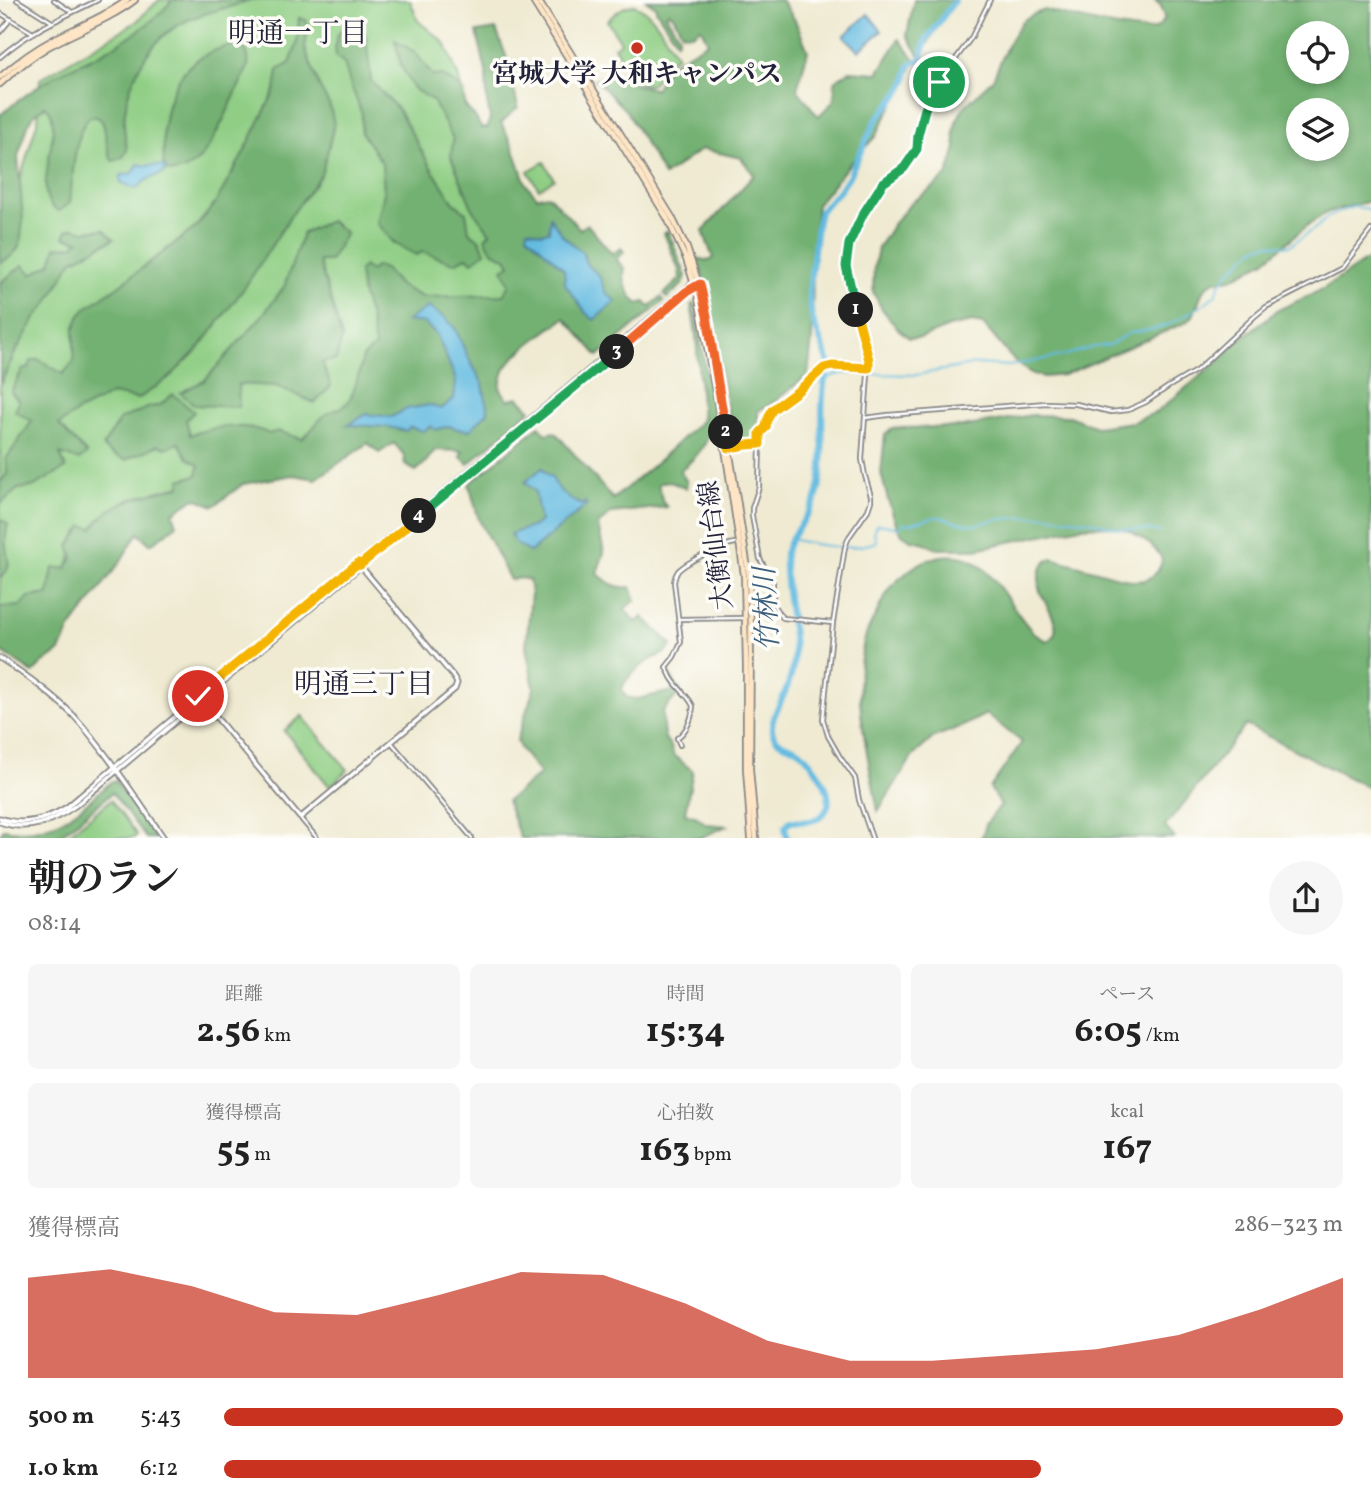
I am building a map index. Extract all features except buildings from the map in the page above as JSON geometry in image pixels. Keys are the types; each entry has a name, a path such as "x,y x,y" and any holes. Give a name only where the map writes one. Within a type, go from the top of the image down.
{"main road":[{"path":"0,77 44,45 127,0"},
{"path":"0,84 47,48 115,14 135,0"},
{"name":"大衡仙台線","path":"533,0 667,218 696,283 741,551 745,618 746,768 753,838"},
{"name":"大衡仙台線","path":"538,0 680,231 707,316 749,575 753,838"}],"street":[{"path":"17,0 52,22"},
{"path":"54,0 72,12"},
{"path":"872,838 859,800 855,778 839,757 823,719 833,623 845,547 871,501 862,463 869,360 847,274 846,259 849,244 863,214 883,183 904,168 917,149 918,135 928,103 939,82 971,38 990,0"},
{"path":"0,57 33,33 95,1"},
{"path":"0,13 33,33"},
{"path":"0,32 10,19"},
{"path":"865,418 1046,403 1076,404 1111,412 1128,410 1146,402 1197,370 1266,307 1342,268 1371,230"},
{"path":"0,820 31,822 67,807 696,283"},
{"path":"833,623 783,618 775,610 773,582 760,559 752,508 759,487 760,433 766,427 772,410 821,370 832,366 869,368"},
{"path":"729,448 760,444"},
{"path":"750,540 757,539"},
{"path":"680,745 677,738 690,723 693,706 666,667 681,642 674,582 681,568 722,546 735,543"},
{"path":"300,818 455,689 457,683 359,564"},
{"path":"678,619 745,618"},
{"path":"0,658 31,679 71,713 98,745 164,838"},
{"path":"200,697 317,838"},
{"path":"391,742 472,838"}],"green space":[{"path":"159,0 410,0 418,21 445,43 458,75 472,133 526,270 507,302 379,349 355,403 303,443 201,476 74,547 58,587 44,600 23,609 0,611 0,224 8,220 38,119 40,79 136,22"},
{"path":"172,0 250,0 184,22 171,30 149,51 129,93 124,123 126,152 121,158 112,161 100,119 92,117 85,123 76,150 70,203 59,211 50,203 46,191 53,128 51,115 45,106 34,115 18,156 23,220 20,244 10,257 0,263 0,115 46,81 138,31"},
{"path":"646,0 781,0 795,20 808,51 797,89 818,116 833,101 834,81 850,71 878,73 899,39 916,60 875,137 817,204 813,244 812,339 808,375 758,411 757,441 734,444 705,283 696,258 709,261 713,258 703,231 754,175 741,158 702,149 664,176 627,112 595,79 627,77 635,85 655,89 673,63 708,42 701,28 692,34 682,33 669,12 666,15 679,36 677,42 656,7"},
{"path":"914,0 954,0 920,56 907,35"},
{"path":"1155,0 1371,0 1371,201 1328,212 1309,224 1265,261 1231,279 1215,281 1208,285 1193,316 1185,323 1064,375 1044,377 1020,366 983,324 972,322 949,327 921,338 909,338 882,309 873,292 878,248 911,203 948,174 956,148 956,122 963,108 993,79 1008,44 1022,21 1045,10 1101,24 1146,30 1158,27 1165,17 1161,6"},
{"path":"634,5 648,13 677,56 647,85 636,82 624,65 632,59 624,63 614,47 621,42 607,21 622,8"},
{"path":"299,18 306,20 308,26 305,48 319,86 330,106 334,124 321,175 245,287 200,347 170,377 138,399 112,394 80,410 59,425 87,454 79,460 60,454 66,468 32,487 18,489 0,504 0,482 7,474 6,459 32,421 15,411 19,401 11,392 22,370 29,368 31,361 38,359 63,374 74,361 74,329 80,315 195,228 214,205 275,90 278,70 290,63 297,44"},
{"path":"354,20 366,36 371,81 398,109 454,203 466,212 469,232 480,240 485,252 472,262 467,257 454,263 423,252 416,255 394,243 377,223 384,193 382,163 361,132 362,114 344,63 336,56 335,43 338,35"},
{"path":"496,29 506,56 518,107 501,123 512,144 526,184 537,197 548,195 580,229 587,224 612,254 621,248 624,252 616,259 625,269 627,288 638,304 645,302 649,307 661,297 664,301 598,356 565,318 532,342 508,364 500,388 508,400 518,397 531,410 468,464 460,456 463,451 435,450 416,471 405,465 404,455 394,443 379,453 368,443 316,479 293,475 243,484 214,506 195,498 173,513 177,525 157,540 150,544 138,533 118,565 70,629 60,651 33,673 0,651 0,607 20,606 29,597 48,594 53,568 66,568 73,558 69,546 83,526 93,528 100,518 120,504 180,486 180,480 197,475 199,465 188,458 179,443 166,448 158,445 126,460 113,455 103,446 120,419 160,405 173,394 194,412 186,420 190,435 209,429 240,427 269,434 278,431 302,439 324,416 349,401 363,357 375,347 359,271 364,266 370,271 377,266 385,269 399,285 422,297 503,295 510,285 503,269 510,265 506,258 492,251 485,238 490,233 473,210 451,157 453,139 433,101 414,89 401,66 395,40 415,52 433,76 442,75 463,90 465,106 481,128 488,128 490,117 486,71 477,32"},
{"path":"239,44 247,54 248,67 211,143 192,165 174,172 163,169 164,125 167,108 178,80 196,60 208,53"},
{"path":"544,162 554,179 539,189 528,171"},
{"path":"330,221 346,233 330,261 319,261 342,338 336,360 322,362 331,386 315,403 276,386 238,384 239,407 195,405 180,393 205,380 261,317 284,287 303,233"},
{"path":"74,228 85,231 104,229 114,239 72,261 15,353 0,385 0,283 23,265 32,274 51,263 56,247 72,246 79,241 64,237 67,230"},
{"path":"668,231 686,276 683,284 667,298 664,294 680,279 664,233"},
{"path":"1371,257 1371,789 1246,725 1165,827 1175,838 980,838 986,824 1001,805 990,788 1022,742 986,714 934,737 913,756 878,811 860,704 860,662 868,629 887,594 899,579 933,558 949,555 967,558 985,570 1026,625 1047,641 1053,636 1055,623 1039,587 1041,567 1047,561 1052,558 1137,581 1154,575 1162,561 1151,545 1130,531 1108,526 1081,527 976,549 939,549 911,540 902,534 897,526 881,473 885,435 892,428 962,427 1032,415 1069,416 1096,427 1133,422 1157,412 1216,363 1236,342 1278,310 1323,289"},
{"path":"694,303 716,428 709,433 698,454 680,471 687,482 686,488 668,481 658,484 663,503 667,507 611,513 598,525 604,553 597,573 612,584 631,587 636,600 624,609 636,622 643,617 672,645 637,670 622,690 626,697 637,699 673,691 673,684 666,674 668,673 681,691 663,711 664,735 673,755 693,771 685,813 706,824 727,826 700,838 520,838 507,801 540,774 517,740 534,688 526,647 531,594 529,580 510,580 479,520 469,484 539,426 546,434 555,432 613,499 702,420 696,335 691,305"},
{"path":"0,519 8,524 5,541 9,564 0,579"},
{"path":"302,716 348,770 330,787 284,731"},
{"path":"112,781 116,781 155,838 146,838 112,793 57,838 0,838 3,829 36,829 63,819"},
{"path":"111,800 137,835 133,838 69,838 70,833"}],"water":[{"path":"868,14 882,31 859,51 844,36"},
{"path":"138,164 166,167 164,173 146,180 136,189 121,183 120,177 133,173"},
{"path":"550,217 563,236 583,253 586,264 599,275 606,293 616,301 594,320 565,284 564,269 527,235 528,229 541,233 549,231"},
{"path":"428,307 455,328 483,384 488,412 470,430 449,426 435,430 431,426 423,431 410,427 406,431 388,427 347,425 367,414 391,417 407,409 429,405 441,409 454,399 456,380 437,335 424,323 407,321"},
{"path":"542,468 564,494 573,501 583,505 585,502 587,505 530,552 517,545 510,534 534,526 540,521 535,491 525,482"}],"waterway":[{"name":"竹林川","path":"829,363 813,321 809,292 820,211 849,176 876,120 900,92 909,66 922,58 925,42 955,0"},
{"path":"872,374 916,375 976,364 1009,366 1110,345 1129,333 1170,324 1203,305 1216,294 1228,273 1256,247 1269,244 1289,246 1329,216 1352,207 1371,209"},
{"name":"竹林川","path":"787,838 785,827 790,821 818,818 827,809 829,801 824,783 813,765 797,749 775,738 772,726 789,682 794,660 785,554 817,496 822,465 822,401 827,370"},
{"path":"824,381 838,375 864,373"},
{"path":"790,539 855,547 876,542 874,531 878,524 900,528 903,523 935,517 975,525 999,519 1045,516 1089,521 1120,529 1160,532"}],"place":[{"name":"宮城大学 大和キャンパス","path":"637,48"}],"district":[{"name":"明通一丁目","path":"298,34"},
{"name":"明通三丁目","path":"364,685"}],"route":[{"path":"198,696 358,563 360,565 367,560 695,286 700,284 703,296 729,448 760,444 760,433 766,427 772,410 821,370 832,366 869,368 847,274 847,251 863,214 883,183 904,168 917,149 925,109 939,82"}]}
